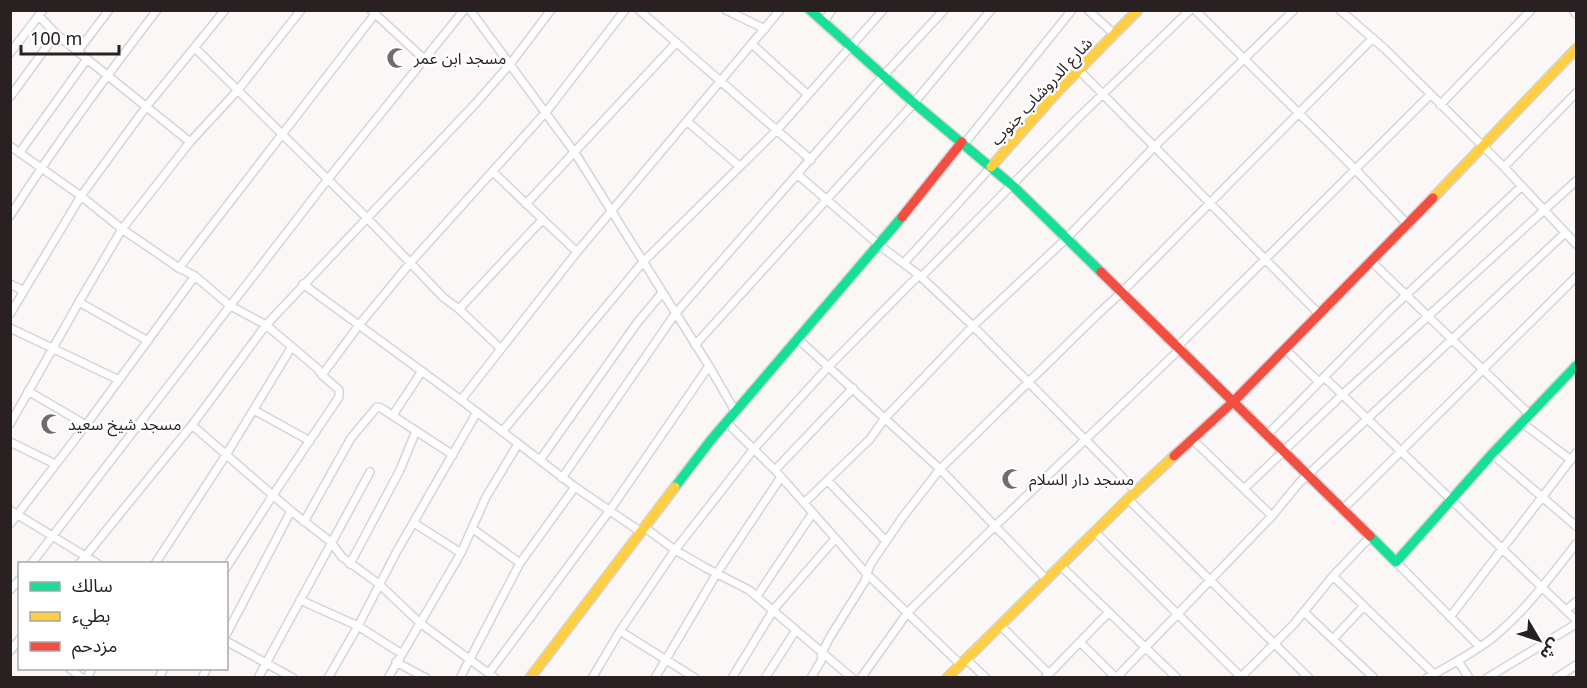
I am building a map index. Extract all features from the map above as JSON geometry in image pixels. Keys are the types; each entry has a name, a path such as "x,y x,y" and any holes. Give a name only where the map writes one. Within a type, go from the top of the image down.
{"street":[{"path":"78,51 109,10"},
{"path":"10,216 107,75 157,10"},
{"path":"10,314 81,196 146,107 225,10"},
{"path":"10,424 122,229 190,142 238,90 301,10"},
{"path":"34,562 328,179 464,10"},
{"path":"471,10 575,153 735,411"},
{"path":"80,562 192,425 266,325 368,219 511,63 551,10"},
{"path":"322,375 359,325 411,262 546,112 625,10"},
{"path":"639,10 811,159"},
{"path":"726,10 765,29"},
{"path":"461,400 577,252 722,82 780,10"},
{"path":"810,10 914,103 1013,186 1309,474 1480,647"},
{"path":"823,22 832,10"},
{"path":"502,432 643,262 777,130 883,10"},
{"path":"562,478 675,314 883,76 944,10"},
{"path":"695,345 914,103 991,10"},
{"path":"530,678 726,422 879,244 1072,10"},
{"path":"1088,10 1115,35"},
{"name":"شارع الدروشاب جنوب","path":"992,167 1078,69 1138,10"},
{"path":"592,678 675,550 753,450 829,366 1190,10"},
{"path":"1196,10 1408,225"},
{"path":"804,503 876,432 885,418 973,326 1067,238 1154,147 1294,10"},
{"path":"1440,105 1532,10"},
{"path":"1573,10 1576,14"},
{"path":"1341,11 1373,38 1482,145 1576,244"},
{"path":"179,268 283,134 373,12 424,59"},
{"path":"10,53 41,13 56,34 190,142"},
{"path":"10,97 56,34"},
{"path":"811,678 821,661 822,653 865,581 866,573 886,541 940,469 1122,292 1373,38"},
{"path":"526,204 676,43"},
{"path":"753,45 807,94"},
{"path":"195,48 411,262 444,298 459,309 501,349"},
{"path":"947,678 1128,499 1234,401 1408,225 1576,49"},
{"path":"20,153 87,59"},
{"path":"1078,69 1319,314"},
{"path":"1504,167 1576,93"},
{"path":"861,678 908,612 1179,347 1265,258 1430,95"},
{"path":"688,122 739,166"},
{"path":"10,146 81,196 122,229 179,268 195,276 230,305 266,325 339,390 339,397 228,565"},
{"path":"904,263 992,167"},
{"path":"493,172 577,252"},
{"path":"797,174 920,276 1030,382 1137,492"},
{"path":"1244,489 1343,394 1576,181"},
{"path":"1268,435 1406,295 1522,186"},
{"path":"10,200 18,204"},
{"path":"459,309 542,220"},
{"path":"1080,642 1116,678 1272,516 1295,487 1565,233"},
{"path":"1372,262 1529,414"},
{"path":"10,524 14,512 86,425 195,276"},
{"path":"1343,509 1576,277"},
{"path":"10,284 24,291"},
{"path":"303,284 461,400 575,488 675,550 757,596 852,678"},
{"path":"540,460 637,323 662,292"},
{"path":"79,302 148,341"},
{"path":"10,328 119,380"},
{"path":"798,339 940,469 1047,580"},
{"path":"156,562 226,455 291,348"},
{"path":"1285,349 1343,394 1576,622 1487,678"},
{"path":"192,425 291,512 331,542 342,557 379,584 420,623 492,675 709,366"},
{"path":"1396,562 1491,454 1576,366"},
{"path":"393,415 422,371"},
{"path":"775,470 853,388"},
{"path":"28,391 86,425"},
{"path":"304,522 351,438 377,407 453,455"},
{"path":"254,410 310,441"},
{"path":"328,678 477,412"},
{"path":"726,422 775,470 834,540 866,573 963,662 986,678"},
{"path":"1450,617 1574,457 1521,422"},
{"path":"350,564 400,470 416,431"},
{"path":"1193,440 1272,516"},
{"path":"10,442 55,464"},
{"path":"388,678 461,553 486,496 518,444"},
{"path":"1491,454 1576,526"},
{"path":"258,678 370,472"},
{"path":"655,678 717,573 781,477"},
{"path":"828,481 886,541"},
{"path":"460,678 520,563 575,488"},
{"path":"1128,499 1309,678"},
{"path":"14,512 95,562"},
{"path":"228,631 291,512"},
{"path":"757,596 812,514"},
{"path":"414,523 461,553"},
{"path":"473,529 520,563"},
{"path":"1095,532 1241,677 1305,612 1333,576 1370,537"},
{"path":"732,678 774,609 834,540"},
{"path":"1333,576 1430,676 1480,647 1501,630 1542,587 1576,544"},
{"path":"1061,566 1177,678"},
{"path":"300,600 358,626 402,654"},
{"path":"1566,610 1576,602"},
{"path":"1333,639 1364,606"},
{"path":"1000,625 1047,676 1109,612"},
{"path":"1305,612 1374,678"},
{"path":"765,678 796,630"},
{"path":"620,632 695,678"},
{"path":"228,642 293,678"},
{"path":"1458,661 1469,678"},
{"path":"396,662 426,678"},
{"path":"1556,678 1576,665"}],"traffic: fast":[{"path":"810,10 914,103 1013,186 1101,272"},
{"path":"675,487 711,440 902,217"},
{"path":"1370,536 1396,562 1492,454 1576,366"}],"traffic: slow":[{"path":"991,167 1059,90 1138,10"},
{"path":"1433,198 1576,49"},
{"path":"947,678 1174,456"},
{"path":"530,678 675,487"}],"traffic: jam":[{"path":"902,217 962,142"},
{"path":"1174,456 1234,401 1433,198"},
{"path":"1101,272 1370,536"}],"place":[{"name":"مسجد ابن عمر","path":"397,58"},
{"name":"مسجد شيخ سعيد","path":"51,424"},
{"name":"مسجد دار السلام","path":"1012,479"}]}
